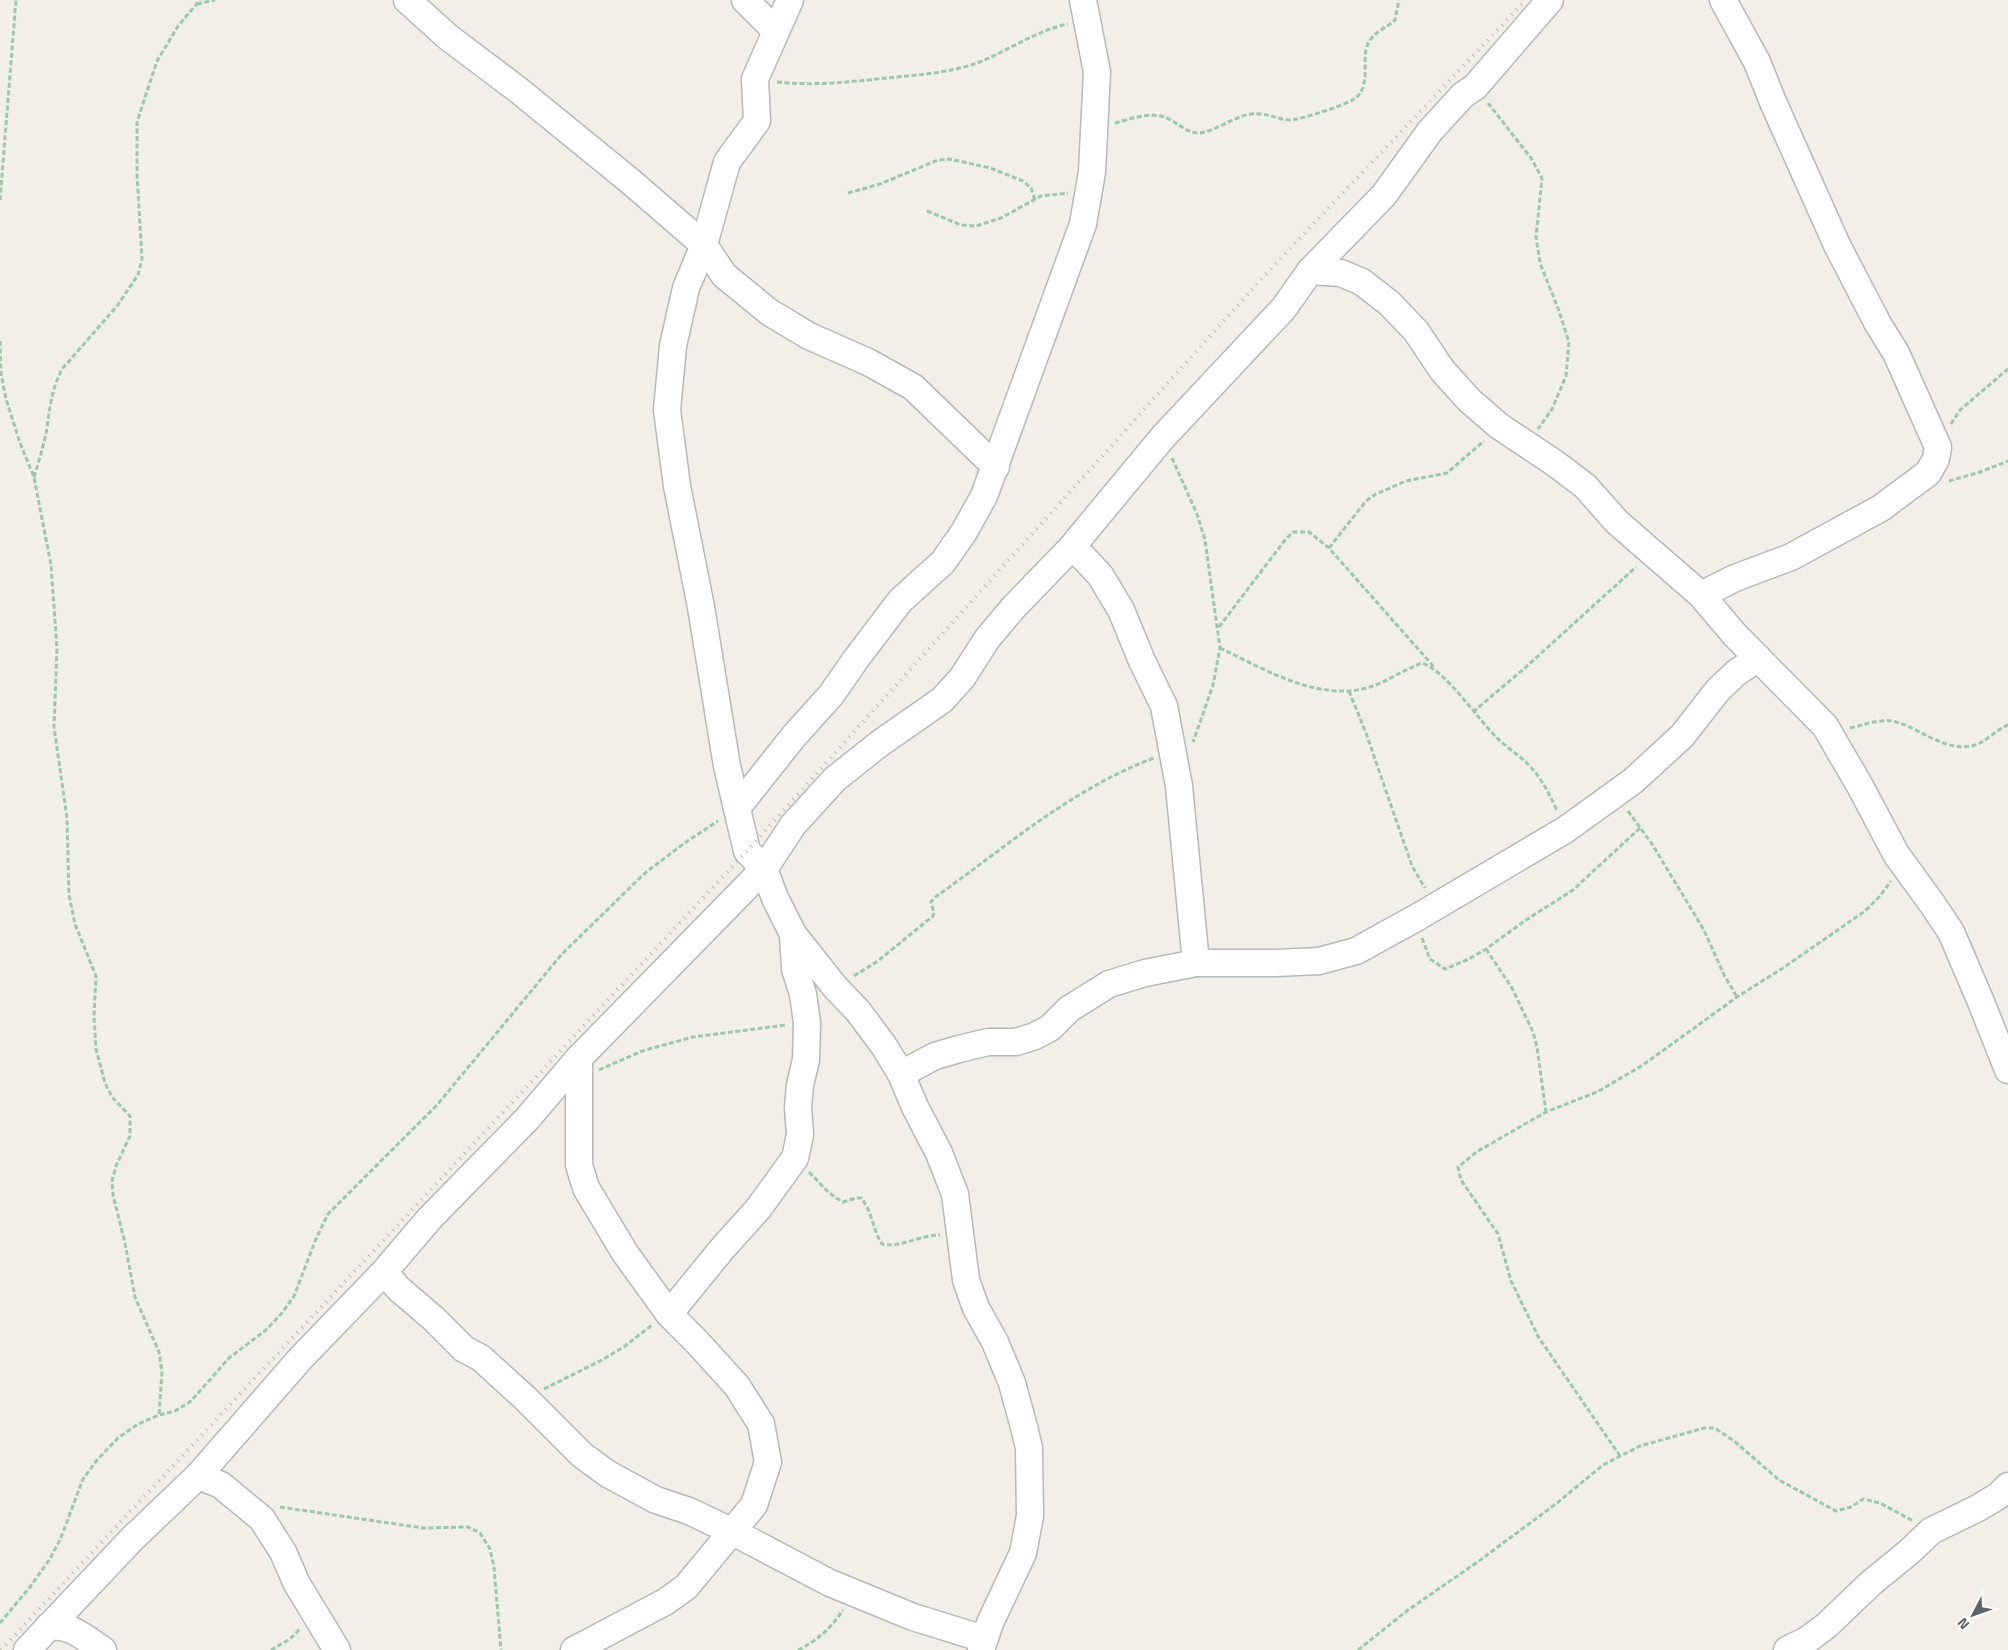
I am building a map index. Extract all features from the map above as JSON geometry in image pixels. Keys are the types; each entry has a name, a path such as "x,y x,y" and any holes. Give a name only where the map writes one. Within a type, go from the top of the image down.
{"street":[{"path":"407,0 448,38 517,89 704,244 724,275 769,312 809,336 868,362 913,387 996,467"},
{"path":"745,0 776,31"},
{"path":"384,1272 399,1289 434,1319 464,1349 481,1358 526,1398 582,1455 608,1474 656,1500 689,1511 733,1532 830,1583 982,1645 997,1606 1023,1553 1030,1516 1029,1448 1012,1383 994,1342 976,1308 966,1280 955,1194 939,1153 915,1107 901,1074 884,1046 858,1011 835,987 793,934 775,898 764,869 747,851 726,766 701,607 677,486 667,410 673,346 686,288 704,244 727,162 756,121 755,79 790,0"},
{"path":"27,1650 132,1539 198,1476 294,1367 384,1272 430,1218 579,1069 764,869 794,825 835,778 879,744 942,700 962,678 987,639 1013,608 1071,548 1163,437 1284,308 1310,271 1384,195 1430,132 1463,95 1475,87 1550,0"},
{"path":"1701,595 1735,578 1791,556 1880,508 1928,473 1936,459 1936,442 1896,353 1878,324 1837,245 1757,62 1723,0"},
{"path":"737,808 794,736 831,695 900,601 943,562 964,532 980,503 996,467 1083,224 1092,172 1097,72 1085,10"},
{"path":"1310,271 1341,273 1362,282 1389,303 1416,331 1442,370 1469,400 1499,426 1556,464 1584,486 1617,522 1701,595 1735,635 1825,726 1860,786 1896,854 1950,932 2008,1070"},
{"path":"1071,548 1081,554 1100,575 1121,610 1142,661 1183,748 1179,786 1196,963"},
{"path":"901,1074 935,1056 959,1049 988,1042 1016,1042 1035,1036 1050,1028 1069,1010 1109,984 1145,974 1196,963 1275,963 1319,960 1356,951 1565,830 1634,781 1689,728 1718,690 1736,673 1758,658"},
{"path":"669,1314 722,1249 758,1209 795,1158 800,1135 798,1107 800,1085 806,1060 806,1023 803,994 795,969 793,934"},
{"path":"574,1650 665,1602 686,1587 754,1505 768,1462 761,1424 736,1386 669,1314 612,1233 586,1188 579,1165 579,1069"},
{"path":"198,1476 221,1485 262,1519 283,1552 297,1584 337,1650"},
{"path":"1787,1650 1807,1640 1826,1626 1871,1583 1931,1532 1978,1508 1998,1496 2008,1486"},
{"path":"48,1627 60,1626 69,1628 103,1650"}],"path":[{"path":"0,200 16,0"},
{"path":"34,477 43,449 51,401 57,379 63,368 117,306 138,275 142,259 137,174 137,122 157,61 178,26 200,0"},
{"path":"197,4 215,0"},
{"path":"1094,128 1144,116 1159,116 1167,118 1187,130 1198,133 1208,131 1250,114 1263,114 1289,120 1312,115 1350,101 1358,96 1362,89 1366,46 1371,38 1395,20 1399,0"},
{"path":"755,79 803,85 919,75 958,68 985,59 1085,10"},
{"path":"1475,87 1531,158 1542,178 1536,237 1540,263 1569,342 1566,376 1552,409 1526,445"},
{"path":"848,193 880,184 938,160 950,159 990,168 1016,177 1031,188 1035,200"},
{"path":"927,211 961,225 976,226 1001,218 1048,194 1088,194"},
{"path":"0,341 1,374 6,399 20,444 34,477 51,565 57,648 54,727 67,818 69,895 75,924 96,976 94,994 96,1049 104,1083 112,1097 130,1116 130,1136 116,1166 112,1181 113,1195 125,1243 135,1297 159,1352 162,1372 159,1415"},
{"path":"1936,442 1960,410 2008,369"},
{"path":"1329,548 1366,501 1382,491 1406,481 1447,473 1499,426"},
{"path":"835,987 865,970 926,923 934,913 931,902 934,898 1018,834 1120,771 1183,748 1213,685 1220,648 1205,540 1197,514 1163,437"},
{"path":"1945,482 1980,472 2008,461"},
{"path":"1218,628 1275,551 1293,532 1309,532 1329,548 1498,740 1529,765 1547,790 1565,830"},
{"path":"1472,712 1526,667 1651,553"},
{"path":"1220,648 1282,678 1323,690 1350,691 1371,687 1422,663 1437,670"},
{"path":"1350,691 1366,732 1426,912 1430,959 1445,969 1469,959 1486,949 1548,905 1573,890 1640,828"},
{"path":"1825,726 1838,729 1872,722 1890,721 1910,727 1943,744 1973,746 2008,725"},
{"path":"1616,793 1704,930 1724,975 1737,997"},
{"path":"0,1623 30,1587 49,1560 60,1540 83,1479 97,1460 118,1438 138,1424 159,1415 175,1411 191,1401 229,1358 266,1330 282,1314 294,1296 316,1239 328,1214 437,1105 561,956 645,874 686,842 737,808"},
{"path":"1620,1456 1539,1338 1511,1281 1498,1234 1461,1180 1458,1167 1478,1151 1546,1112 1597,1092 1621,1079 1865,910 1880,896 1890,881 1896,866 1896,854"},
{"path":"1486,949 1512,988 1533,1032 1537,1047 1546,1112"},
{"path":"579,1069 693,1037 806,1023"},
{"path":"795,1158 826,1190 838,1199 844,1202 861,1198 873,1218 876,1235 882,1244 892,1246 929,1235 960,1237"},
{"path":"526,1398 602,1360 669,1314"},
{"path":"1358,1650 1408,1610 1480,1561 1542,1515 1604,1465 1640,1446 1704,1428 1715,1428 1734,1441 1779,1480 1836,1511 1851,1507 1863,1499 1880,1503 1931,1532"},
{"path":"278,1507 423,1528 468,1527 480,1533 490,1549 494,1567 501,1650"},
{"path":"798,1650 812,1644 833,1626 854,1592"},
{"path":"271,1650 290,1639 316,1616"}],"railway":[{"path":"1,1650 747,851 1265,275 1526,0"}]}
